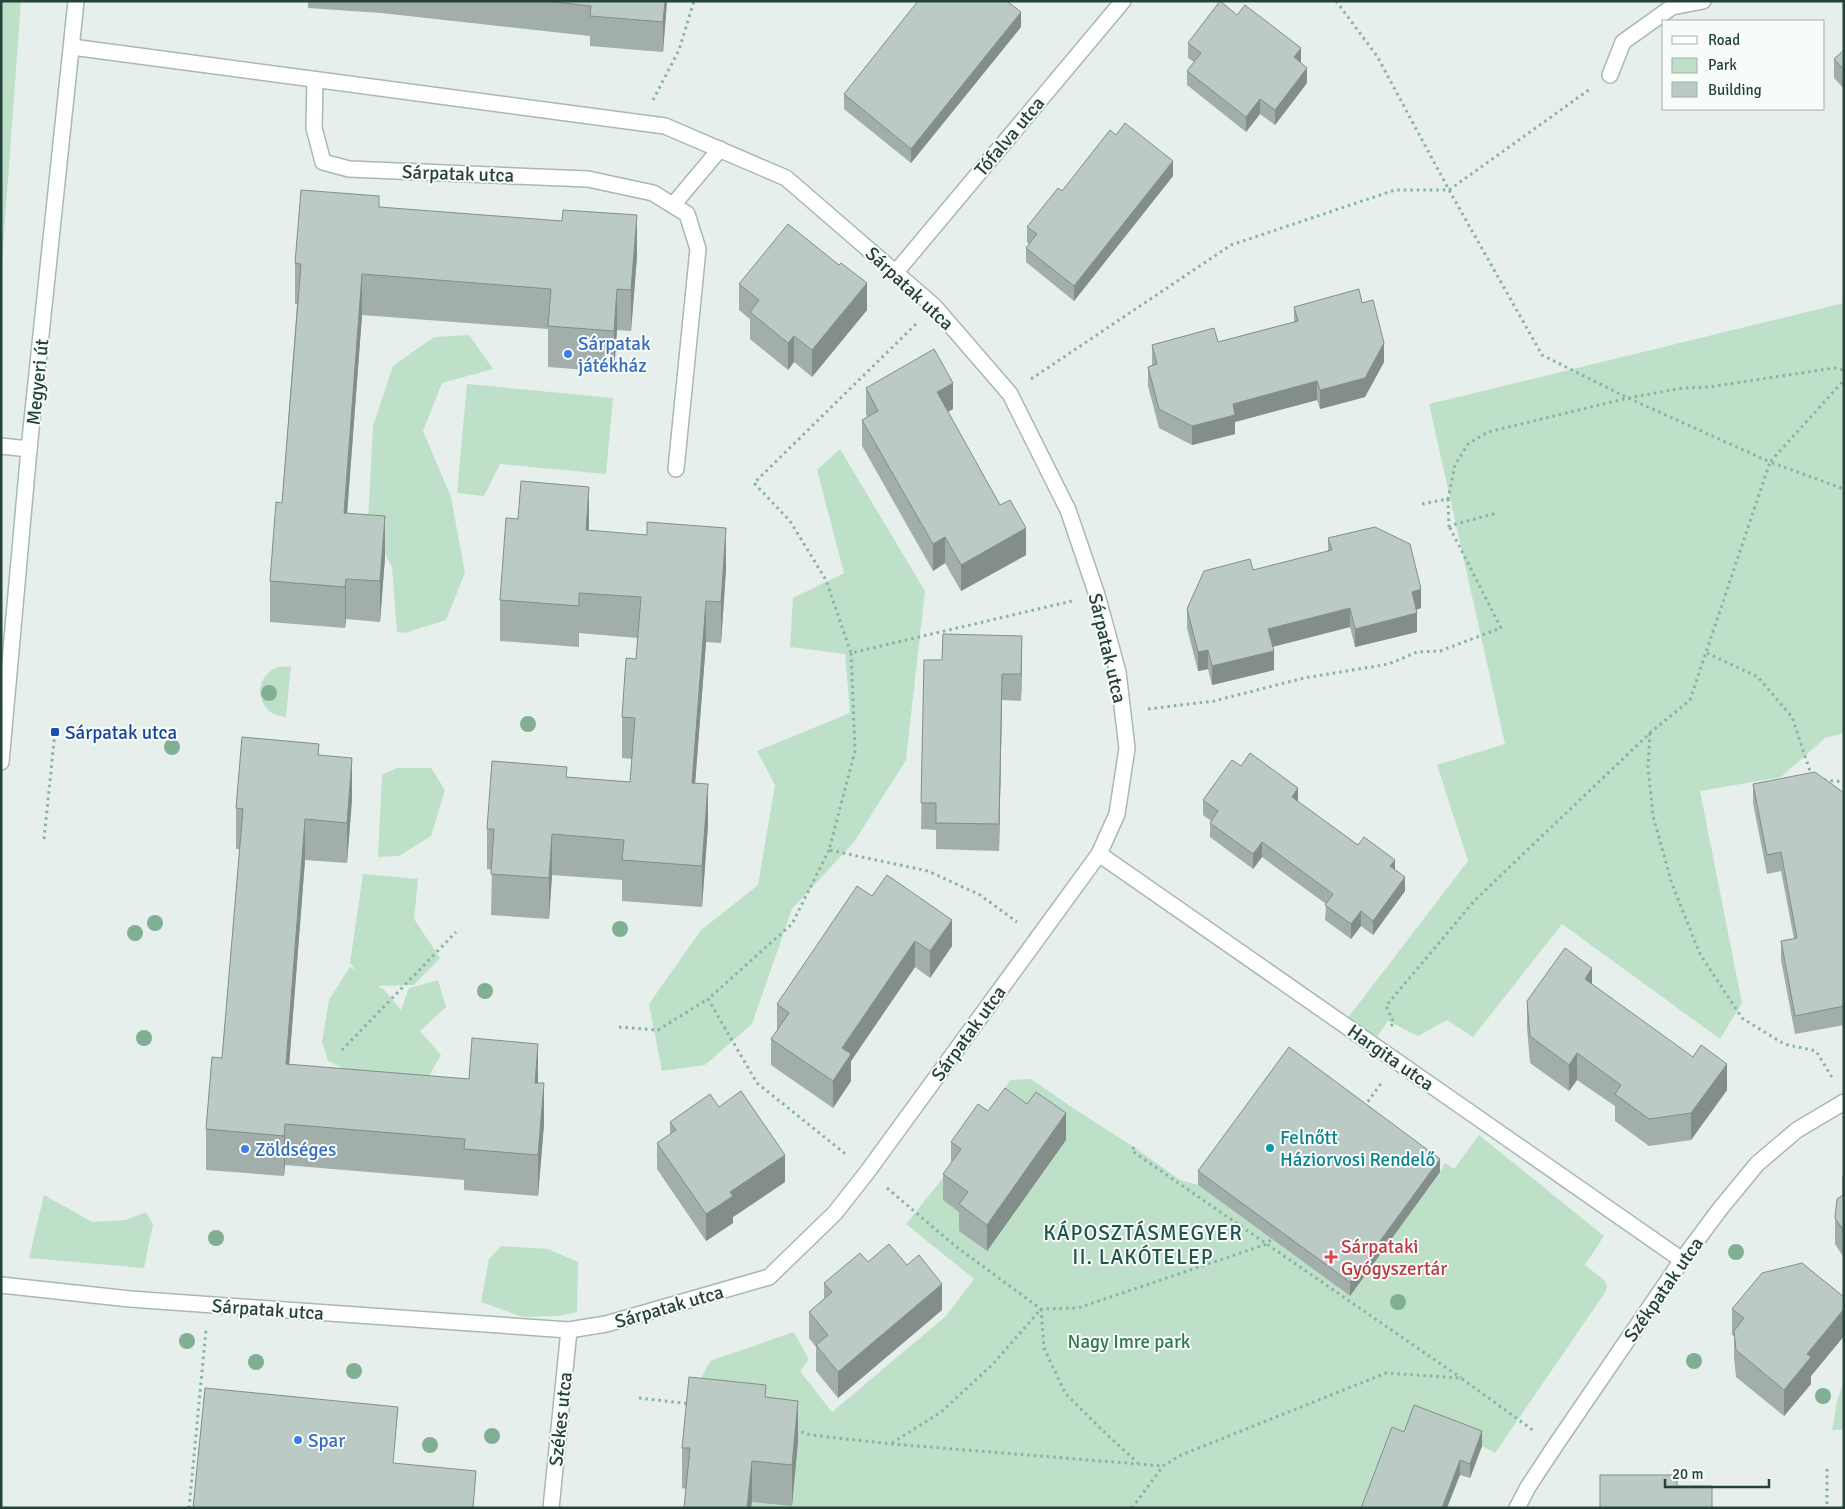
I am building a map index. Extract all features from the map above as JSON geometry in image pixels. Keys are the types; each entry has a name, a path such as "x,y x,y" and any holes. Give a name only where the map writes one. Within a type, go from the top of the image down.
{"street":[{"name":"Megyeri út","path":"1,762 29,449 76,1"},
{"name":"Tófalva utca","path":"896,272 1123,1"},
{"path":"1610,75 1623,42 1672,7 1703,1"},
{"name":"Sárpatak utca","path":"1,1285 130,1299 569,1330 606,1324 769,1277 835,1213 868,1171 1099,854 1118,814 1126,748 1118,672 1097,595 1068,510 1010,394 934,306 786,178 666,126 72,47"},
{"name":"Sárpatak utca","path":"315,80 314,128 322,162 349,169 588,179 653,193 687,214 698,249 676,469"},
{"path":"673,205 720,149"},
{"path":"1,446 29,449"},
{"name":"Hargita utca","path":"1099,854 1682,1260"},
{"name":"Székpatak utca","path":"1517,1508 1528,1487 1555,1446 1682,1260 1720,1209 1757,1164 1797,1130 1844,1102"},
{"name":"Székes utca","path":"551,1508 569,1330"}],"path":[{"path":"641,122 679,50 694,1"},
{"path":"1336,1 1378,56 1542,355 1628,398 1770,462 1844,489"},
{"path":"1010,394 1231,245 1395,190 1450,190 1610,75"},
{"path":"619,1027 658,1030 708,999 792,924 829,850 856,751 851,653 826,580 790,522 754,483 934,306"},
{"path":"1122,712 1214,700 1304,678 1389,664 1417,652 1440,651 1501,628 1449,526 1448,499 1455,465 1468,444 1488,432 1628,398 1683,388 1709,387 1834,368 1844,370"},
{"path":"1377,1047 1394,1023 1386,1006 1475,900 1650,732 1690,700 1770,462 1844,380"},
{"path":"1422,504 1448,499"},
{"path":"1449,526 1497,513"},
{"path":"851,653 1097,595"},
{"path":"1707,653 1758,677 1792,717 1813,779"},
{"path":"44,839 55,732"},
{"path":"1650,732 1648,767 1653,816 1672,884 1700,954 1742,1018 1784,1044 1816,1051 1835,1082"},
{"path":"1821,780 1844,782"},
{"path":"829,850 928,871 980,895 1038,937"},
{"path":"342,1050 456,932"},
{"path":"708,999 757,1083 868,1171 954,1245 1041,1309 1078,1308 1267,1244 1272,1238"},
{"path":"1362,1109 1396,1061"},
{"path":"1134,1147 1132,1151 1462,1378 1555,1446"},
{"path":"189,1508 208,1304"},
{"path":"892,1444 941,1412 993,1364 1041,1309"},
{"path":"1041,1309 1044,1348 1065,1393 1139,1464"},
{"path":"1132,1508 1163,1466 1181,1455 1386,1373 1462,1378"},
{"path":"639,1398 692,1404"},
{"path":"793,1430 892,1444 1163,1466"},
{"path":"1827,1470 1827,1508"}],"green space":[{"path":"1,1 21,1 1,275"},
{"path":"1844,303 1844,733 1825,738 1781,777 1700,791 1742,1003 1720,1039 1562,924 1473,1037 1447,1020 1418,1036 1388,1021 1376,1038 1347,1019 1468,861 1437,765 1505,744 1429,404"},
{"path":"469,335 493,369 442,383 423,431 451,497 465,573 446,620 405,633 397,632 392,567 368,522 373,426 393,366 434,337"},
{"path":"467,384 613,398 606,474 500,464 484,496 457,493"},
{"path":"840,449 925,591 906,760 854,842 792,909 752,1024 705,1065 662,1071 649,1004 701,930 758,885 775,785 757,751 850,713 845,654 790,647 793,598 844,573 817,470"},
{"path":"291,666 286,717 274,714 266,707 260,695 260,689 269,672 277,667"},
{"path":"397,768 431,768 445,790 431,836 399,856 378,857 382,775"},
{"path":"363,874 418,879 414,919 440,958 414,985 378,986 384,990 401,1010 409,988 438,980 446,1007 420,1031 441,1055 424,1084 360,1077 328,1061 322,1042 329,1000 350,967 355,970 350,963"},
{"name":"Nagy Imre park","path":"1031,1079 1134,1147 1180,1180 1198,1185 1350,1296 1445,1163 1454,1169 1479,1135 1604,1236 1585,1265 1605,1281 1607,1287 1495,1453 1482,1446 1379,1508 751,1508 698,1384 710,1361 794,1332 809,1360 800,1371 832,1412 946,1316 974,1279 906,1224 978,1131 1010,1080"},
{"path":"44,1195 92,1222 126,1220 146,1212 153,1224 144,1268 29,1258"},
{"path":"501,1246 548,1249 578,1262 577,1312 559,1316 523,1317 481,1302 489,1259"},
{"path":"1844,1381 1844,1430 1832,1430 1837,1401"}],"building":[{"path":"545,1 665,1 663,22 590,16 591,6"},
{"path":"918,1 1007,1 1021,12 911,149 844,94"},
{"path":"1220,1 1237,15 1245,5 1301,48 1294,57 1307,68 1275,110 1260,99 1246,117 1187,71 1201,53 1188,43"},
{"path":"1844,50 1844,70 1834,59"},
{"path":"1125,123 1173,161 1074,286 1026,248 1037,234 1027,227 1058,188 1062,191 1110,130 1116,135"},
{"path":"301,190 379,196 379,207 562,221 563,210 637,215 631,290 617,289 614,331 548,326 551,289 362,274 344,513 385,516 380,581 346,579 345,587 270,581 276,502 282,503 301,264 295,263"},
{"path":"788,224 839,265 841,263 867,283 812,350 794,336 788,343 750,312 759,300 739,284"},
{"path":"1359,289 1362,303 1373,300 1384,343 1365,378 1320,390 1317,381 1233,404 1235,415 1192,426 1159,409 1148,367 1157,364 1152,345 1214,328 1218,342 1298,321 1294,307"},
{"path":"934,349 953,383 937,392 1000,505 1010,500 1026,528 961,565 945,537 933,544 862,420 878,411 866,388"},
{"path":"521,481 589,487 586,530 647,535 647,522 726,528 721,602 706,601 692,783 708,784 702,866 622,860 624,840 552,834 549,878 491,874 494,829 487,829 492,761 567,767 566,777 630,782 635,718 622,717 626,658 636,659 641,597 579,593 579,606 500,600 506,518 518,519"},
{"path":"1375,527 1410,544 1421,589 1412,592 1417,613 1355,629 1350,608 1268,629 1274,651 1212,666 1208,650 1198,652 1187,609 1204,571 1250,559 1253,570 1332,550 1328,538"},
{"path":"943,634 1022,636 1021,674 1002,674 999,824 936,823 936,803 921,803 924,660 942,660"},
{"path":"242,737 319,744 318,755 352,758 347,823 305,819 286,1064 469,1079 472,1038 538,1044 535,1083 544,1083 538,1155 464,1149 465,1139 285,1124 284,1136 206,1129 212,1057 222,1058 243,809 236,808"},
{"path":"1250,753 1298,788 1292,797 1358,845 1364,837 1395,860 1390,866 1405,877 1373,921 1361,911 1351,924 1325,905 1333,894 1262,842 1253,854 1210,823 1218,811 1203,800 1232,760 1241,766"},
{"path":"1815,772 1844,793 1844,1006 1795,1016 1781,941 1797,938 1781,852 1767,855 1753,784"},
{"path":"887,875 952,920 930,951 915,941 842,1048 851,1054 833,1081 771,1039 789,1013 777,1004 857,886 872,896"},
{"path":"1565,948 1592,968 1585,979 1693,1057 1701,1045 1727,1064 1691,1113 1649,1119 1615,1094 1621,1085 1577,1053 1569,1065 1530,1036 1527,1001"},
{"path":"1289,1047 1440,1159 1350,1282 1198,1171"},
{"path":"1005,1088 1027,1104 1036,1092 1066,1113 987,1225 959,1204 968,1192 943,1174 961,1149 951,1142 978,1104 988,1111"},
{"path":"741,1091 785,1155 730,1192 733,1196 706,1214 657,1143 676,1130 670,1122 710,1094 719,1107"},
{"path":"1844,1194 1844,1231 1835,1218 1837,1199"},
{"path":"889,1244 907,1265 919,1255 942,1284 838,1372 816,1345 828,1335 809,1312 832,1292 824,1283 860,1253 868,1262"},
{"path":"1802,1263 1844,1297 1844,1309 1807,1354 1811,1357 1784,1390 1736,1350 1734,1331 1744,1318 1732,1309 1762,1273"},
{"path":"689,1377 766,1385 765,1397 798,1401 792,1465 752,1461 747,1508 684,1508 690,1448 682,1448"},
{"name":"Spar","path":"205,1388 398,1407 393,1463 476,1471 473,1508 193,1508"},
{"path":"1414,1405 1482,1431 1470,1464 1460,1460 1442,1508 1361,1508 1392,1427 1404,1432"},
{"path":"1600,1475 1677,1475 1677,1486 1712,1486 1712,1508 1600,1508"}],"place":[{"name":"Sárpatak játékház","path":"568,354"},
{"name":"Sárpatak utca","path":"55,732"},
{"name":"Felnőtt Háziorvosi Rendelő","path":"1270,1148"},
{"name":"Zöldséges","path":"245,1149"},
{"name":"Sárpataki Gyógyszertár","path":"1331,1257"},
{"name":"Spar","path":"298,1440"}],"district":[{"name":"KÁPOSZTÁSMEGYER II. LAKÓTELEP","path":"1143,1245"}]}
